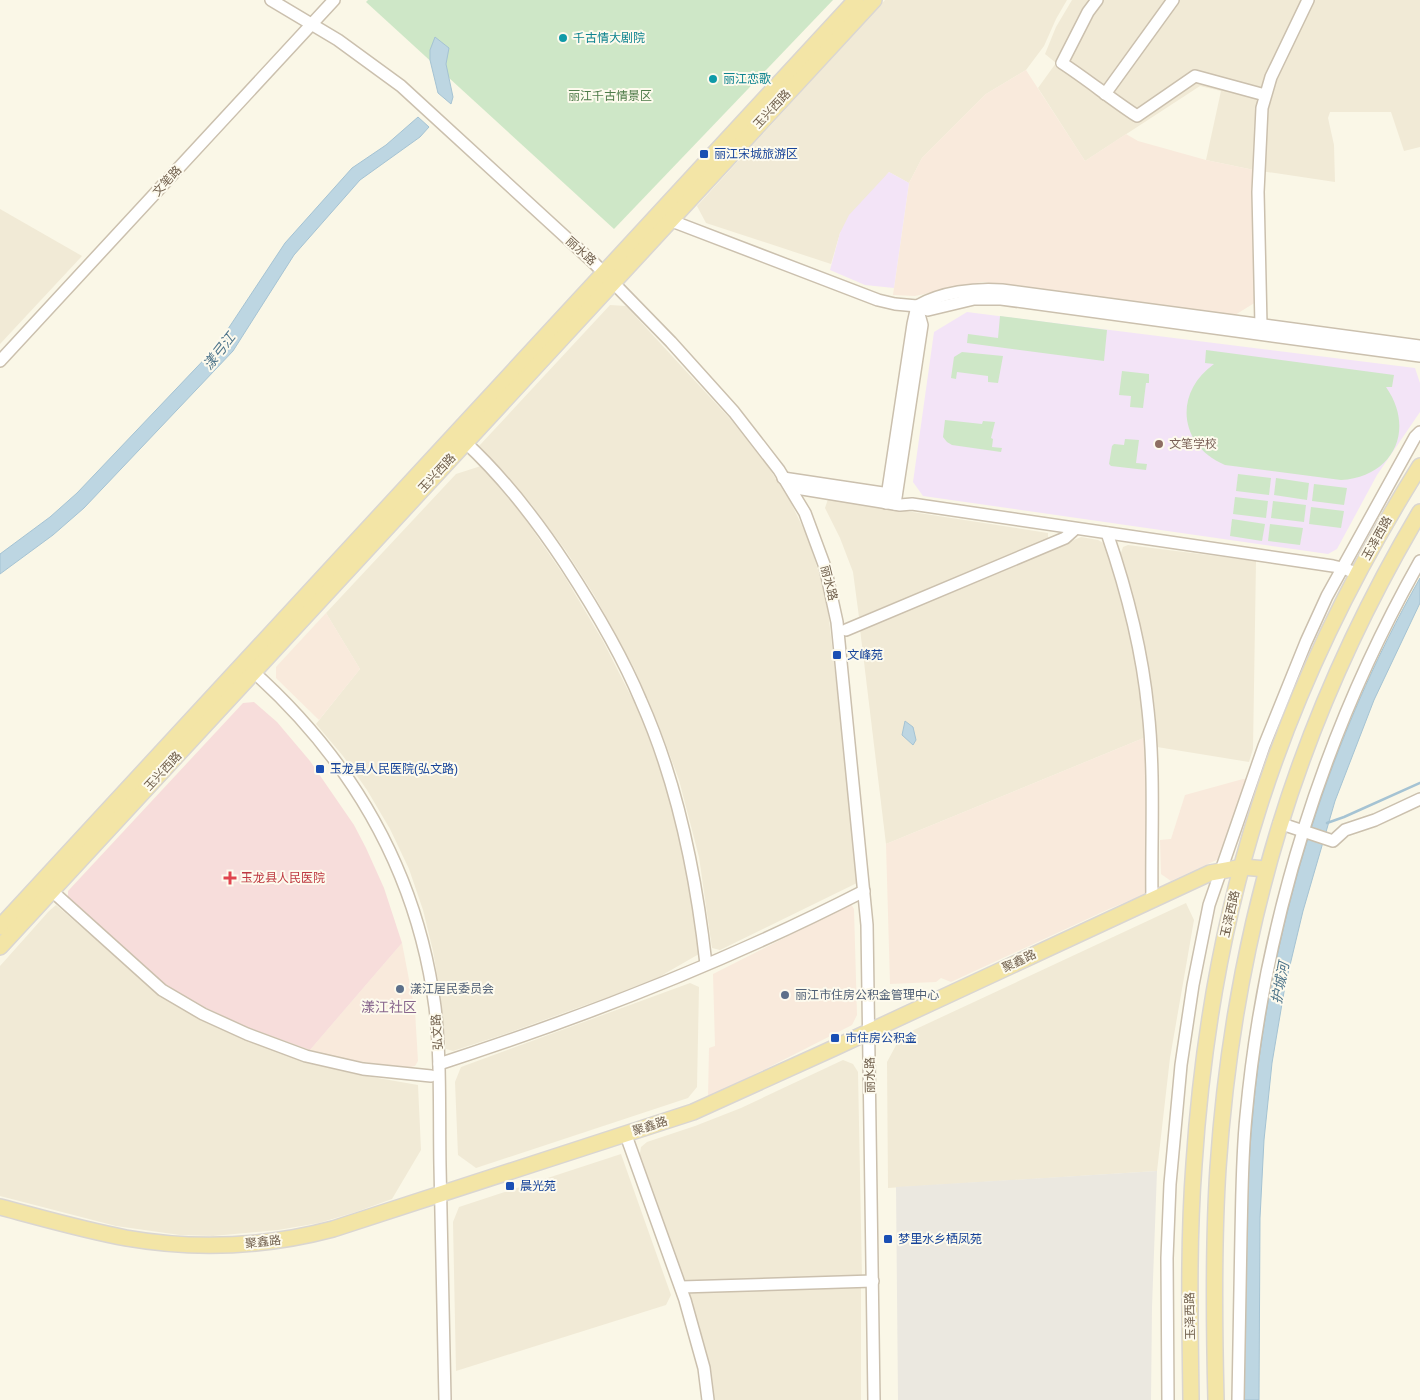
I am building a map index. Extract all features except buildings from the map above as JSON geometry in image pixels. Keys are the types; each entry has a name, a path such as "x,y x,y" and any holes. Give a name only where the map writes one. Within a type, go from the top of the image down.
{"main road":[{"name":"玉兴西路","path":"0,946 52,891 246,671 663,217 856,0"},
{"name":"玉兴西路","path":"663,217 874,0"},
{"name":"玉兴西路","path":"0,927 465,442 611,274"},
{"name":"玉泽西路","path":"1191,1400 1190,1246 1197,1126 1213,998 1240,871 1259,806 1282,740 1326,637 1357,574 1420,466"},
{"name":"玉泽西路","path":"1216,1400 1214,1247 1221,1128 1237,1002 1265,872 1305,749 1348,648 1385,574 1420,512"},
{"name":"聚鑫路","path":"0,1207 125,1238 186,1245 274,1242 315,1234 437,1200 695,1119 1210,873 1265,872"},
{"name":"聚鑫路","path":"0,1215 105,1242 185,1253 230,1253 275,1249 316,1242 353,1232 437,1200 693,1112 873,1034 1099,932 1220,874"}],"street":[{"name":"丽水路","path":"271,0 314,21"},
{"name":"丽水路","path":"287,0 401,86 611,274 734,412 812,509 829,553 842,602 875,924 872,1281 874,1400"},
{"name":"文笔路","path":"0,361 334,0"},
{"path":"1096,0 1062,63 1138,116 1195,76 1265,96"},
{"path":"1105,94 1173,0"},
{"path":"1261,325 1258,192 1261,122 1265,96 1275,68 1308,0"},
{"path":"663,217 878,300 917,306 928,310 974,299 1001,299 1420,356"},
{"path":"917,306 926,301 962,291 992,289 1420,346"},
{"path":"892,499 922,325 917,306"},
{"path":"1168,1400 1168,1233 1170,1184 1176,1112 1195,976 1209,904 1264,746 1286,689 1327,596 1388,484 1420,432"},
{"path":"465,442 499,476 559,554 596,613 641,700 663,756 685,834 699,910 706,964"},
{"name":"丽水路","path":"792,483 813,530 825,567 834,604 844,680 868,925 873,1034 882,1400"},
{"path":"792,483 912,504 1342,568 1357,574"},
{"path":"846,630 1065,538 1075,529"},
{"path":"1107,533 1132,618 1147,694 1151,753 1152,900"},
{"path":"1238,1400 1243,1153 1249,1085 1258,1020 1271,958 1304,831 1330,749 1354,690 1420,561"},
{"name":"弘文路","path":"246,671 292,708 342,770 371,815 394,859 411,902 424,947 435,1009 438,1064 437,1400"},
{"name":"弘文路","path":"246,671 320,754 351,796 384,856 404,905 421,971 428,1010 445,1400"},
{"path":"1280,823 1333,841 1345,830 1375,820 1420,799"},
{"path":"52,891 162,990 203,1014 261,1040 306,1056 363,1069 431,1076"},
{"path":"438,1064 546,1027 706,964 800,924 864,891"},
{"path":"628,1141 680,1286 702,1357 708,1400"},
{"path":"680,1286 872,1281"}],"shaded area":[{"path":"885,0 1067,0 1044,46 1026,70 986,94 922,158 909,183 889,172 840,233 831,264 706,223 697,206"},
{"path":"1072,0 1420,0 1420,147 1404,151 1391,112 1330,112 1328,118 1334,145 1335,182 1254,170 1206,160 1221,91 1200,86 1085,161 1038,88 1056,63 1045,54 1056,27"},
{"path":"1026,70 1085,161 1126,134 1138,141 1206,160 1254,170 1256,302 1235,315 982,282 915,296 893,295 909,183 922,158 986,94"},
{"path":"889,172 909,183 894,288 865,285 830,270 840,233 849,215"},
{"path":"0,209 82,256 0,344"},
{"path":"610,305 626,306 732,421 769,468 790,501 807,536 819,573 828,611 859,882 720,950 712,948 699,857 679,780 659,726 634,668 594,595 566,551 532,505 479,446"},
{"name":"文笔学校","path":"967,312 1415,368 1420,383 1420,412 1377,475 1337,549 1328,554 923,496 913,482 934,332"},
{"path":"481,466 523,516 565,577 603,641 641,716 662,775 679,835 691,894 699,954 659,977 505,1034 453,1051 446,1049 440,992 433,951 423,910 409,869 390,829 367,790 343,756 316,724 360,669 326,613 456,474"},
{"path":"828,499 1048,533 1048,540 859,617 853,572 840,538 825,508"},
{"path":"1081,537 1098,540 1107,545 1129,627 1141,684 1146,737 886,844 860,629"},
{"path":"1128,545 1256,561 1253,749 1249,762 1157,747 1155,710 1149,669 1121,553 1123,547"},
{"path":"326,613 360,669 319,720 276,678 276,667"},
{"name":"玉龙县人民医院","path":"254,702 277,722 310,761 354,825 384,888 402,943 310,1050 249,1028 206,1008 166,985 68,897 68,891 243,703"},
{"path":"1146,737 1148,893 951,982 941,978 936,982 890,984 886,844"},
{"path":"1246,779 1244,791 1221,858 1171,881 1161,874 1160,840 1171,839 1185,795"},
{"path":"1186,903 1194,920 1170,1058 1157,1171 888,1188 887,1062 901,1036"},
{"name":"丽江市住房公积金管理中心","path":"851,904 854,909 857,1015 852,1025 708,1098 709,1048 715,1046 713,974"},
{"path":"56,905 145,982 219,1027 256,1044 304,1062 355,1074 418,1085 421,1150 392,1199 319,1223 278,1230 213,1236 180,1235 116,1226 0,1196 0,966"},
{"path":"402,943 415,1011 418,1061 415,1066 407,1068 383,1065 345,1059 310,1050"},
{"path":"690,983 699,987 697,1087 688,1098 476,1168 458,1155 455,1082 461,1067"},
{"name":"梦里水乡栖凤苑","path":"843,1060 853,1064 858,1072 862,1277 686,1283 682,1281 639,1160 641,1147 647,1142 741,1108"},
{"name":"晨光苑","path":"621,1154 671,1295 666,1305 456,1371 453,1222 459,1207"},
{"path":"1157,1171 1151,1400 898,1400 896,1187"},
{"path":"861,1287 861,1400 712,1400 710,1369 689,1305 689,1290"}],"green space":[{"name":"丽江千古情景区","path":"368,0 833,0 614,229 366,2"},
{"path":"1000,316 1107,330 1104,361 967,343 968,334 998,338"},
{"path":"1206,350 1394,375 1392,387 1386,387 1395,403 1399,419 1399,435 1394,448 1386,461 1374,470 1359,477 1341,480 1225,465 1210,456 1198,445 1190,432 1187,418 1187,404 1192,389 1201,376 1214,364 1205,363"},
{"path":"962,352 1003,356 998,383 988,382 988,376 957,372 956,379 951,378 954,357"},
{"path":"1122,371 1149,374 1149,383 1146,383 1143,408 1130,407 1131,396 1119,395"},
{"path":"945,420 982,424 983,421 995,422 991,438 993,439 992,447 1002,448 1001,452 952,445 943,437"},
{"path":"1125,439 1139,440 1136,463 1147,464 1146,470 1111,466 1109,464 1112,446 1114,444 1124,445"},
{"path":"1238,474 1271,478 1269,495 1236,491"},
{"path":"1276,478 1309,483 1307,500 1274,495"},
{"path":"1314,484 1347,488 1344,505 1312,501"},
{"path":"1235,497 1268,501 1266,518 1233,514"},
{"path":"1273,501 1306,505 1304,522 1271,518"},
{"path":"1311,507 1344,511 1341,528 1309,524"},
{"path":"1232,519 1265,524 1262,541 1230,536"},
{"path":"1270,524 1303,528 1300,545 1268,541"}],"water":[{"path":"435,37 449,48 446,64 453,97 451,104 438,93 430,60 430,50"},
{"name":"漾弓江","path":"418,117 429,127 420,137 360,180 294,255 233,351 84,508 53,535 0,574 0,554 50,517 77,493 216,347 285,243 352,168 386,145"},
{"name":"护城河","path":"1420,578 1420,603 1374,700 1335,801 1303,911 1285,986 1272,1063 1264,1140 1260,1218 1259,1400 1243,1400 1248,1175 1254,1101 1275,965 1291,897 1310,831 1333,765 1359,701 1388,639"},
{"path":"905,721 913,727 916,740 913,745 902,735"}],"waterway":[{"path":"1327,823 1420,783"}],"place":[{"name":"千古情大剧院","path":"563,38"},
{"name":"丽江恋歌","path":"713,79"},
{"name":"丽江宋城旅游区","path":"704,154"},
{"name":"文笔学校","path":"1159,444"},
{"name":"文峰苑","path":"837,655"},
{"name":"玉龙县人民医院(弘文路)","path":"320,769"},
{"name":"玉龙县人民医院","path":"230,878"},
{"name":"漾江居民委员会","path":"400,989"},
{"name":"丽江市住房公积金管理中心","path":"785,995"},
{"name":"市住房公积金","path":"835,1038"},
{"name":"晨光苑","path":"510,1186"},
{"name":"梦里水乡栖凤苑","path":"888,1239"}],"district":[{"name":"漾江社区","path":"389,1007"}]}
